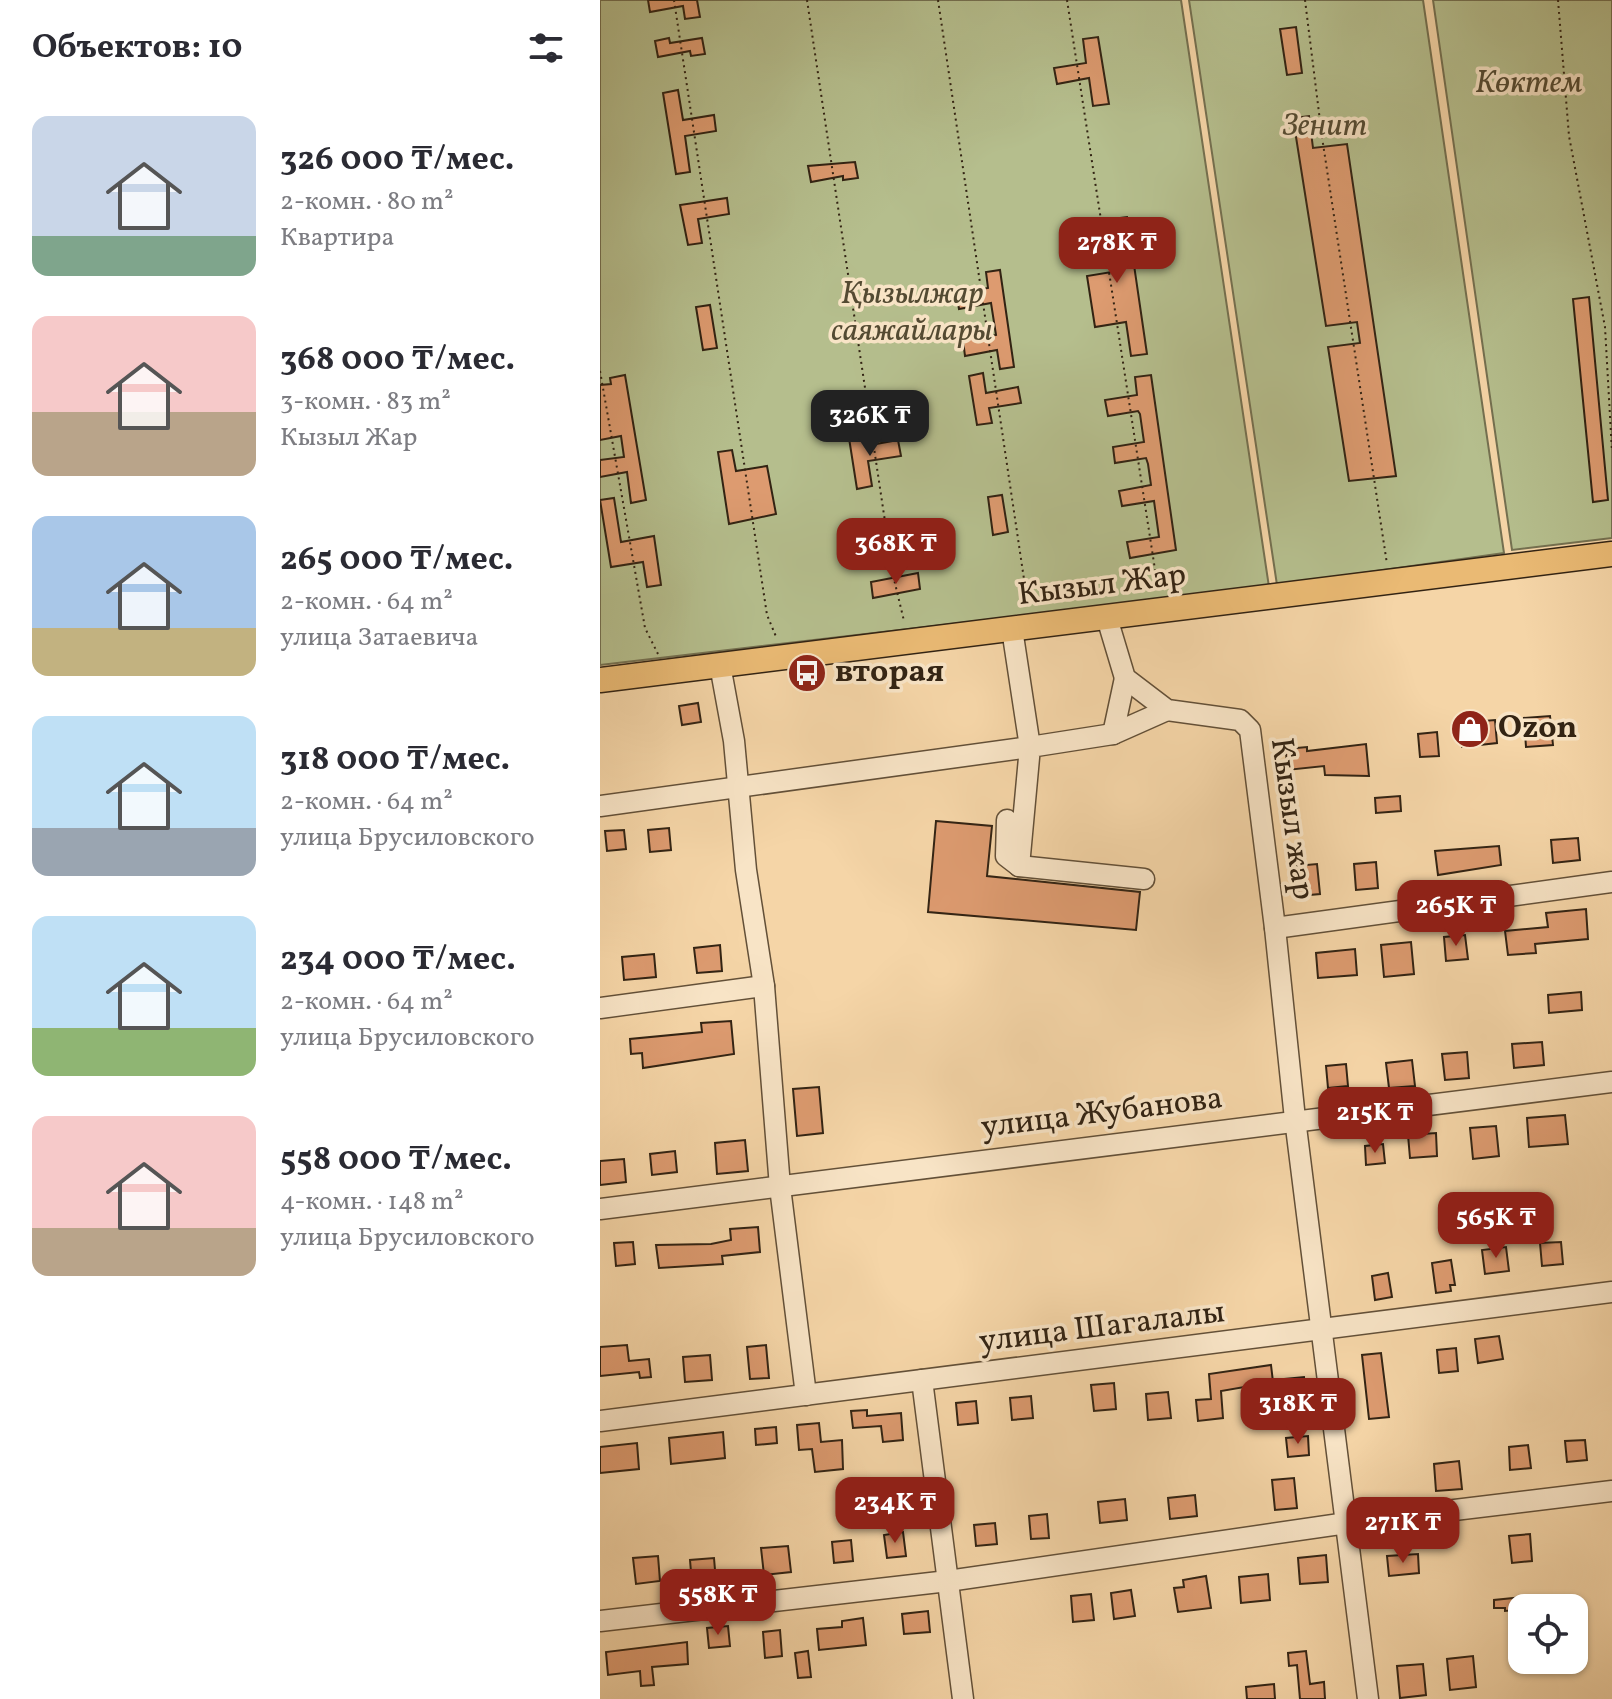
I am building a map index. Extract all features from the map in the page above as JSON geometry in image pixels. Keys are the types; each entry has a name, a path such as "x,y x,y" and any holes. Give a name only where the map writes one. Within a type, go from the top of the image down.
{"main road":[{"name":"Кызыл Жар","path":"600,680 1612,554"}],"street":[{"name":"Кызыл жар","path":"1107,618 1125,678 1167,710 1240,720 1250,730 1282,926 1295,1119 1368,1699"},
{"path":"1019,866 1030,747 1024,628"},
{"path":"720,665 764,986 780,1187 806,1395"},
{"path":"1113,734 1125,678"},
{"path":"600,806 739,789 1113,734 1167,710"},
{"path":"1007,820 1006,856 1019,866 1144,879"},
{"path":"1282,926 1612,882"},
{"path":"600,1008 764,986"},
{"name":"улица Жубанова","path":"600,1209 1295,1119 1612,1082"},
{"name":"улица Шагалалы","path":"600,1421 1612,1292"},
{"path":"922,1380 963,1699"},
{"path":"600,1621 948,1581 1347,1523 1612,1491"}],"path":[{"path":"674,0 767,615 788,657"},
{"path":"807,0 893,575 908,642"},
{"path":"938,0 1024,589 1024,628"},
{"path":"1067,0 1161,610"},
{"path":"1305,0 1322,137 1389,582"},
{"path":"1558,0 1569,136 1605,327 1612,452"},
{"path":"600,371 645,628 670,672"}],"green space":[{"name":"Қызылжар саяжайлары","path":"600,0 1181,0 1269,587 600,665"},
{"name":"Зенит","path":"1189,0 1423,0 1504,553 1277,585"},
{"name":"Көктем","path":"1433,0 1612,0 1612,538 1512,550"}],"building":[{"path":"648,0 697,0 700,17 685,19 683,6 650,12"},
{"path":"1296,27 1302,73 1287,75 1280,29"},
{"path":"1098,37 1109,104 1093,106 1089,78 1057,84 1054,68 1086,63 1083,39"},
{"path":"669,38 670,43 702,38 705,54 691,56 690,51 658,57 655,41"},
{"path":"678,90 683,120 714,115 716,131 685,136 690,172 676,174 663,93"},
{"path":"1309,116 1313,148 1347,144 1396,476 1349,481 1328,347 1360,343 1357,322 1326,326 1293,118"},
{"path":"855,162 858,178 843,180 843,176 811,182 808,166"},
{"path":"727,198 729,214 698,219 702,243 688,245 680,205"},
{"path":"1127,217 1147,354 1131,356 1126,322 1095,327 1087,276 1118,271 1114,245 1082,250 1080,234 1113,229 1111,219"},
{"path":"1000,270 1014,367 1000,369 997,350 965,356 963,340 996,335 991,303 959,309 956,293 988,288 986,272"},
{"path":"1589,297 1608,500 1593,502 1573,299"},
{"path":"710,305 717,348 703,350 696,307"},
{"path":"983,373 986,393 1018,387 1021,403 989,408 992,423 977,425 969,376"},
{"path":"625,375 646,500 631,503 627,472 600,477 600,460 624,457 621,436 600,440 600,385 611,384 610,378"},
{"path":"1151,375 1176,550 1130,558 1127,542 1159,537 1154,501 1122,506 1119,491 1151,485 1146,458 1115,463 1113,447 1144,442 1140,414 1138,411 1108,416 1105,400 1137,395 1135,377"},
{"path":"863,436 865,446 898,440 901,456 868,461 872,486 857,489 849,438"},
{"path":"732,450 736,471 767,466 776,514 729,524 718,452"},
{"path":"1002,495 1008,532 993,535 988,497"},
{"path":"614,498 621,542 654,536 661,585 647,587 643,562 611,567 600,500"},
{"path":"918,573 920,589 873,598 871,582"},
{"path":"698,703 701,722 682,725 679,706"},
{"path":"1550,716 1553,745 1526,747 1524,718"},
{"path":"1495,720 1497,743 1462,747 1460,723"},
{"path":"1437,732 1439,756 1420,757 1418,734"},
{"path":"1366,744 1369,776 1325,775 1324,766 1287,770 1286,749 1307,747 1307,751"},
{"path":"1400,796 1401,811 1376,813 1375,798"},
{"path":"936,821 992,826 987,876 1140,892 1136,930 928,912"},
{"path":"669,828 671,850 650,852 648,830"},
{"path":"624,830 626,849 607,851 605,831"},
{"path":"1578,838 1580,860 1553,863 1551,840"},
{"path":"1499,846 1501,865 1438,875 1435,851"},
{"path":"1376,862 1378,888 1356,890 1354,864"},
{"path":"1317,864 1320,894 1299,896 1296,866"},
{"path":"1586,909 1588,939 1535,944 1536,953 1508,955 1505,931 1548,927 1546,913"},
{"path":"1465,935 1468,959 1446,961 1444,937"},
{"path":"1411,942 1414,974 1384,977 1381,945"},
{"path":"720,945 722,971 697,973 694,948"},
{"path":"1355,949 1357,975 1318,978 1316,953"},
{"path":"654,954 656,977 624,980 622,957"},
{"path":"1581,992 1582,1010 1549,1013 1548,995"},
{"path":"731,1021 734,1054 643,1068 642,1053 631,1054 630,1039 702,1032 701,1023"},
{"path":"1542,1042 1544,1065 1514,1068 1512,1044"},
{"path":"1467,1052 1469,1078 1445,1080 1442,1054"},
{"path":"1412,1060 1415,1086 1389,1088 1386,1063"},
{"path":"1346,1064 1348,1086 1328,1088 1326,1066"},
{"path":"819,1087 823,1133 797,1136 793,1089"},
{"path":"1565,1115 1568,1144 1529,1147 1527,1118"},
{"path":"1496,1126 1499,1156 1473,1159 1470,1128"},
{"path":"1436,1133 1437,1156 1410,1158 1408,1135"},
{"path":"745,1140 748,1171 717,1174 715,1143"},
{"path":"1383,1144 1385,1163 1366,1165 1365,1146"},
{"path":"675,1151 677,1172 652,1175 650,1154"},
{"path":"624,1159 626,1182 600,1185 600,1161"},
{"path":"758,1227 760,1252 722,1256 723,1264 659,1268 656,1245 711,1244 731,1240 730,1229"},
{"path":"633,1242 635,1264 616,1266 614,1243"},
{"path":"1561,1242 1563,1264 1542,1266 1540,1243"},
{"path":"1506,1247 1509,1271 1485,1274 1482,1250"},
{"path":"1451,1260 1455,1285 1450,1285 1451,1291 1436,1293 1432,1263"},
{"path":"1388,1273 1392,1297 1375,1300 1372,1276"},
{"path":"1499,1336 1503,1359 1478,1363 1475,1339"},
{"path":"627,1345 629,1361 649,1359 651,1377 640,1378 639,1372 600,1376 600,1347"},
{"path":"766,1345 769,1378 750,1379 747,1347"},
{"path":"1456,1348 1458,1371 1439,1373 1437,1350"},
{"path":"1381,1353 1389,1417 1369,1419 1362,1355"},
{"path":"710,1355 712,1380 685,1382 683,1357"},
{"path":"1271,1365 1273,1382 1221,1391 1223,1418 1198,1421 1196,1400 1211,1399 1209,1374"},
{"path":"1304,1377 1308,1411 1288,1413 1285,1379"},
{"path":"1114,1383 1116,1409 1094,1411 1091,1385"},
{"path":"1168,1392 1171,1418 1148,1420 1146,1394"},
{"path":"1031,1396 1033,1418 1012,1420 1010,1398"},
{"path":"976,1401 978,1423 958,1425 956,1403"},
{"path":"867,1410 867,1416 901,1413 903,1440 883,1442 881,1426 853,1428 851,1411"},
{"path":"819,1423 821,1442 842,1440 843,1469 815,1472 812,1449 799,1450 797,1425"},
{"path":"776,1427 777,1443 756,1445 755,1429"},
{"path":"723,1432 725,1458 671,1464 669,1438"},
{"path":"1308,1436 1309,1455 1288,1457 1286,1438"},
{"path":"1585,1440 1587,1460 1567,1462 1565,1441"},
{"path":"637,1443 639,1469 600,1473 600,1447"},
{"path":"1528,1445 1531,1468 1510,1470 1509,1447"},
{"path":"1459,1461 1462,1489 1436,1491 1434,1464"},
{"path":"1294,1478 1297,1508 1275,1510 1272,1480"},
{"path":"1195,1495 1197,1516 1170,1519 1168,1498"},
{"path":"1125,1499 1127,1520 1100,1523 1098,1502"},
{"path":"1047,1514 1049,1538 1031,1539 1029,1516"},
{"path":"995,1523 997,1544 976,1546 974,1525"},
{"path":"903,1532 906,1556 887,1558 884,1535"},
{"path":"1530,1534 1532,1561 1512,1563 1509,1536"},
{"path":"851,1540 853,1561 834,1563 832,1542"},
{"path":"788,1546 791,1572 764,1575 761,1548"},
{"path":"1418,1554 1419,1573 1389,1576 1387,1556"},
{"path":"1326,1555 1328,1582 1300,1584 1298,1558"},
{"path":"658,1556 660,1581 636,1584 633,1558"},
{"path":"714,1558 716,1582 692,1584 690,1560"},
{"path":"1268,1574 1270,1600 1241,1603 1239,1577"},
{"path":"1206,1576 1211,1608 1178,1612 1174,1588 1184,1587 1183,1580"},
{"path":"1131,1590 1135,1616 1114,1619 1111,1593"},
{"path":"1091,1594 1094,1620 1073,1622 1071,1596"},
{"path":"1508,1599 1508,1611 1494,1608 1494,1600"},
{"path":"928,1611 930,1632 904,1634 902,1614"},
{"path":"863,1618 866,1645 819,1650 817,1629 842,1627 842,1621"},
{"path":"728,1626 730,1646 709,1648 707,1628"},
{"path":"780,1630 782,1656 765,1658 763,1632"},
{"path":"687,1642 688,1664 652,1667 654,1685 641,1686 640,1671 608,1675 606,1652"},
{"path":"808,1651 811,1677 798,1678 795,1653"},
{"path":"1306,1651 1310,1684 1324,1682 1325,1699 1300,1699 1297,1665 1289,1666 1288,1653"},
{"path":"1473,1656 1476,1687 1450,1690 1447,1659"},
{"path":"1423,1664 1426,1695 1400,1698 1397,1666"},
{"path":"1274,1684 1275,1699 1247,1699 1246,1687"}],"place":[{"name":"вторая","path":"807,673"},
{"name":"Ozon","path":"1470,729"}]}
